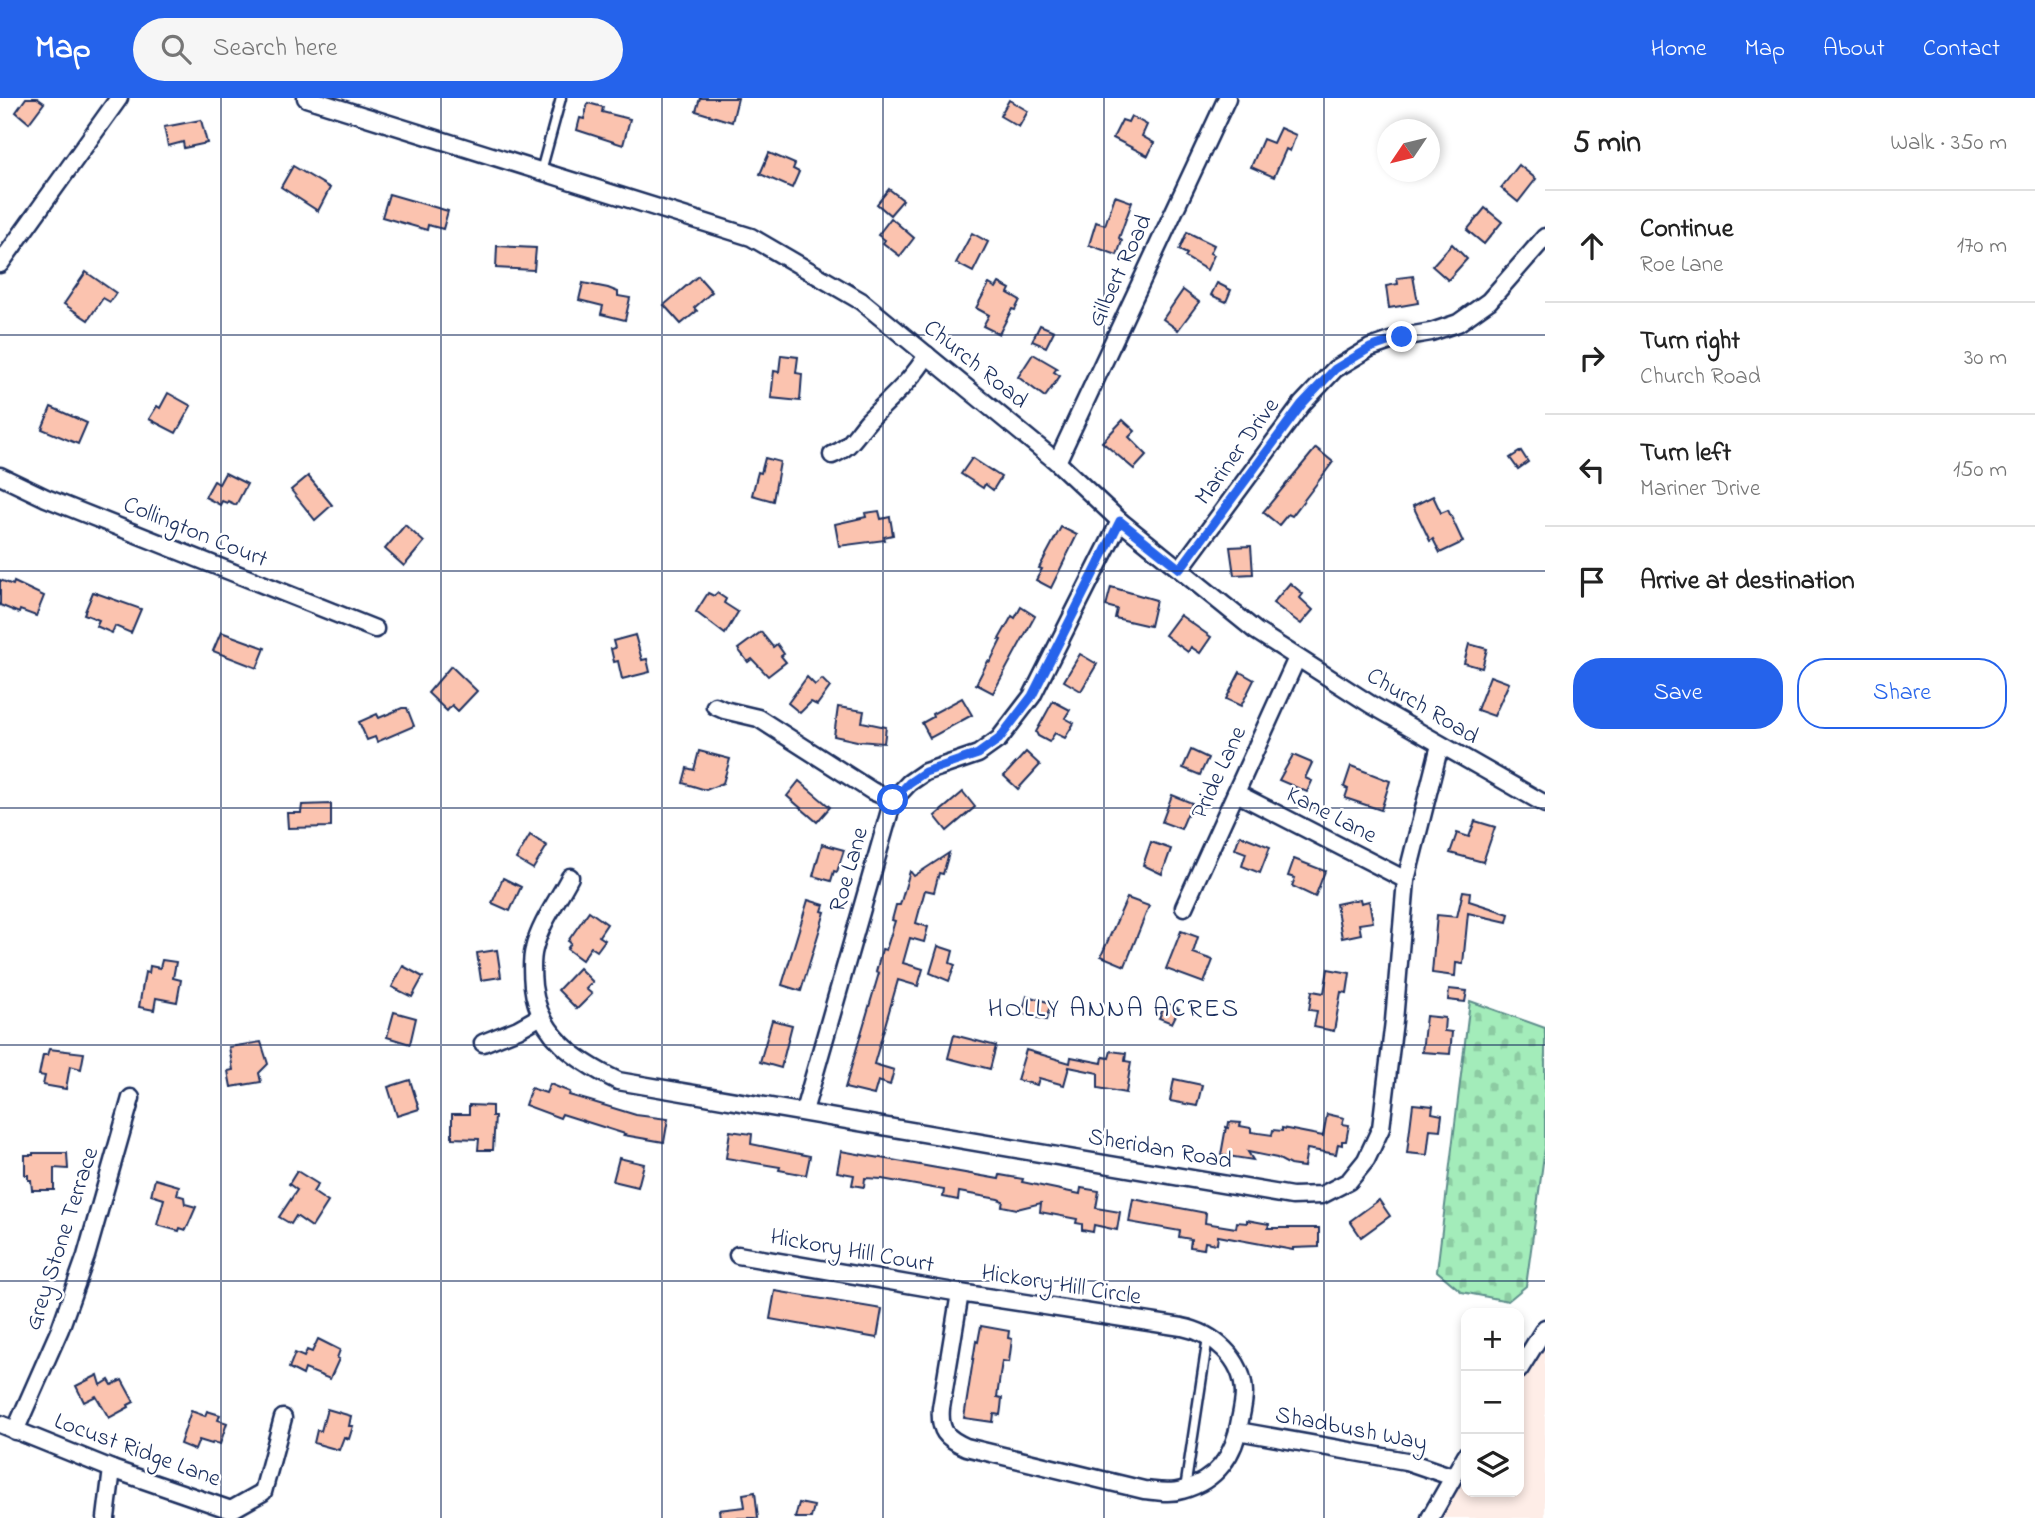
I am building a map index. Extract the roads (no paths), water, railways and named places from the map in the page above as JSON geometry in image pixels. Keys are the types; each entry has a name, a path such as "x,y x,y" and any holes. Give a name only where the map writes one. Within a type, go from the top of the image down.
{"street":[{"path":"0,264 119,98"},
{"name":"Church Road","path":"306,98 751,237 860,301 1056,463 1120,521 1256,631 1440,745 1545,804"},
{"name":"Gilbert Road","path":"1056,463 1227,98"},
{"name":"Mariner Drive","path":"1180,569 1302,404 1335,369 1370,348 1458,323 1489,301 1545,237"},
{"path":"832,455 846,449 869,421 915,375 927,355"},
{"name":"Collington Court","path":"0,476 46,498 375,629"},
{"path":"715,706 758,718 872,790 893,800 909,783 925,772 978,754 999,739 1032,696 1120,521"},
{"name":"Pride Lane","path":"1184,907 1297,658"},
{"name":"Sheridan Road","path":"570,877 539,934 533,951 534,999 555,1039 573,1056 618,1081 1292,1196 1322,1195 1349,1181 1366,1160 1381,1128 1394,1021 1406,880 1440,745"},
{"name":"Kane Lane","path":"1236,793 1406,880"},
{"name":"Roe Lane","path":"804,1111 893,800"},
{"path":"483,1043 541,1016"},
{"name":"Grey Stone Terrace","path":"7,1427 60,1329 86,1256 131,1098"},
{"name":"Hickory Hill Court","path":"738,1255 960,1293"},
{"name":"Hickory Hill Circle","path":"960,1293 1181,1327 1209,1336 1228,1354 1241,1379 1244,1390 1238,1431 1233,1450 1226,1462 1199,1483 1185,1489 1169,1492 1144,1490 967,1447 948,1438 941,1427 940,1408 960,1293"},
{"path":"1524,1362 1545,1328"},
{"name":"Locust Ridge Lane","path":"7,1427 215,1511 231,1510 263,1492 283,1418"},
{"name":"Shadbush Way","path":"1238,1431 1406,1461 1453,1477"},
{"path":"1430,1518 1461,1463"},
{"path":"106,1518 112,1469"}],"lane":[{"path":"541,172 561,98"},
{"path":"1185,1489 1209,1336"}],"district":[{"name":"HOLLY ANNA ACRES","path":"1114,1010"}]}
